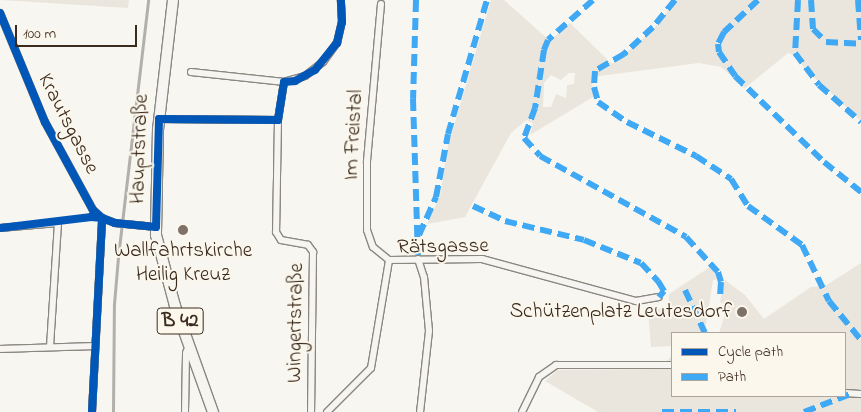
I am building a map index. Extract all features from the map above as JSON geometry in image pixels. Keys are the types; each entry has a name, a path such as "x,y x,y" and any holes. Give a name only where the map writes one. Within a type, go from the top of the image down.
{"main road":[{"name":"Hauptstraße","path":"173,0 159,119 156,227 163,267 213,412"}],"street":[{"path":"191,72 284,82 295,81 314,70 337,43 342,22 341,0"},
{"name":"Im Freistal","path":"381,4 367,162 367,230 373,247 389,260"},
{"name":"Krautsgasse","path":"0,14 45,122 93,210 102,218"},
{"name":"Wingertstraße","path":"284,82 278,120 278,238 308,245 314,258 311,412"},
{"path":"159,119 278,120"},
{"path":"92,412 93,346 98,313 102,218 156,227"},
{"path":"0,228 58,222 50,346"},
{"path":"418,259 424,277 429,332 420,412"},
{"name":"Rätsgasse","path":"327,412 370,368 389,260 482,259 636,301 659,297"},
{"path":"0,349 93,346"},
{"path":"185,412 186,354 189,346"},
{"path":"522,412 539,377 556,365 671,365"},
{"path":"846,393 861,394"}],"shaded area":[{"path":"0,0 129,0 128,8"},
{"path":"491,0 504,0 550,41 570,23 612,64 651,32 676,0 861,0 861,121 805,69 796,56 788,53 745,88 721,67 699,63 592,77 593,97 530,135 533,123 526,120 511,133 465,217 427,224 440,196 448,146","holes":["569,73 575,73 574,84 567,85 566,98 556,94 551,107 543,107 544,83 551,75 561,80"]},
{"path":"861,263 861,412 598,412 545,381 558,370 658,369 671,357 671,397 846,397 846,332 719,332 728,305 720,302 725,280 745,295 764,319 811,287 825,286"},
{"path":"710,267 718,279 713,280 706,325 702,332 671,332 671,346 651,347 648,311 669,307 669,294"}],"railway":[{"path":"113,412 114,304 148,0"}],"marked path":[{"path":"416,0 413,99 418,259"},
{"path":"419,235 436,197 448,134 487,0"},
{"path":"593,0 548,40 544,50 535,108 524,138 540,156 686,237 718,272 721,282 720,297"},
{"path":"675,0 653,27 624,54 595,71 594,87 598,102 627,122 696,156 731,179 748,206 802,245 829,301 861,340"},
{"path":"758,0 724,32 718,44 719,52 735,76 824,162 861,192"},
{"path":"798,0 795,53 819,85 861,122"},
{"path":"811,0 813,29 826,42 861,44"},
{"path":"858,0 861,40"},
{"path":"473,206 505,221 584,240 641,263 658,281 664,291 659,297"},
{"path":"685,290 705,332"},
{"path":"846,396 853,393"},
{"path":"804,412 843,397"},
{"path":"662,412 736,412"}],"cycle path":[{"path":"0,13 45,122 93,210 102,218 115,223 156,227 159,119 278,120 284,82 295,81 315,70 337,43 342,22 341,0"},
{"path":"0,228 91,217 102,218"},
{"path":"92,412 102,218"}],"place":[{"name":"Wallfahrtskirche Heilig Kreuz","path":"183,230"},
{"name":"Schützenplatz Leutesdorf","path":"742,312"}]}
